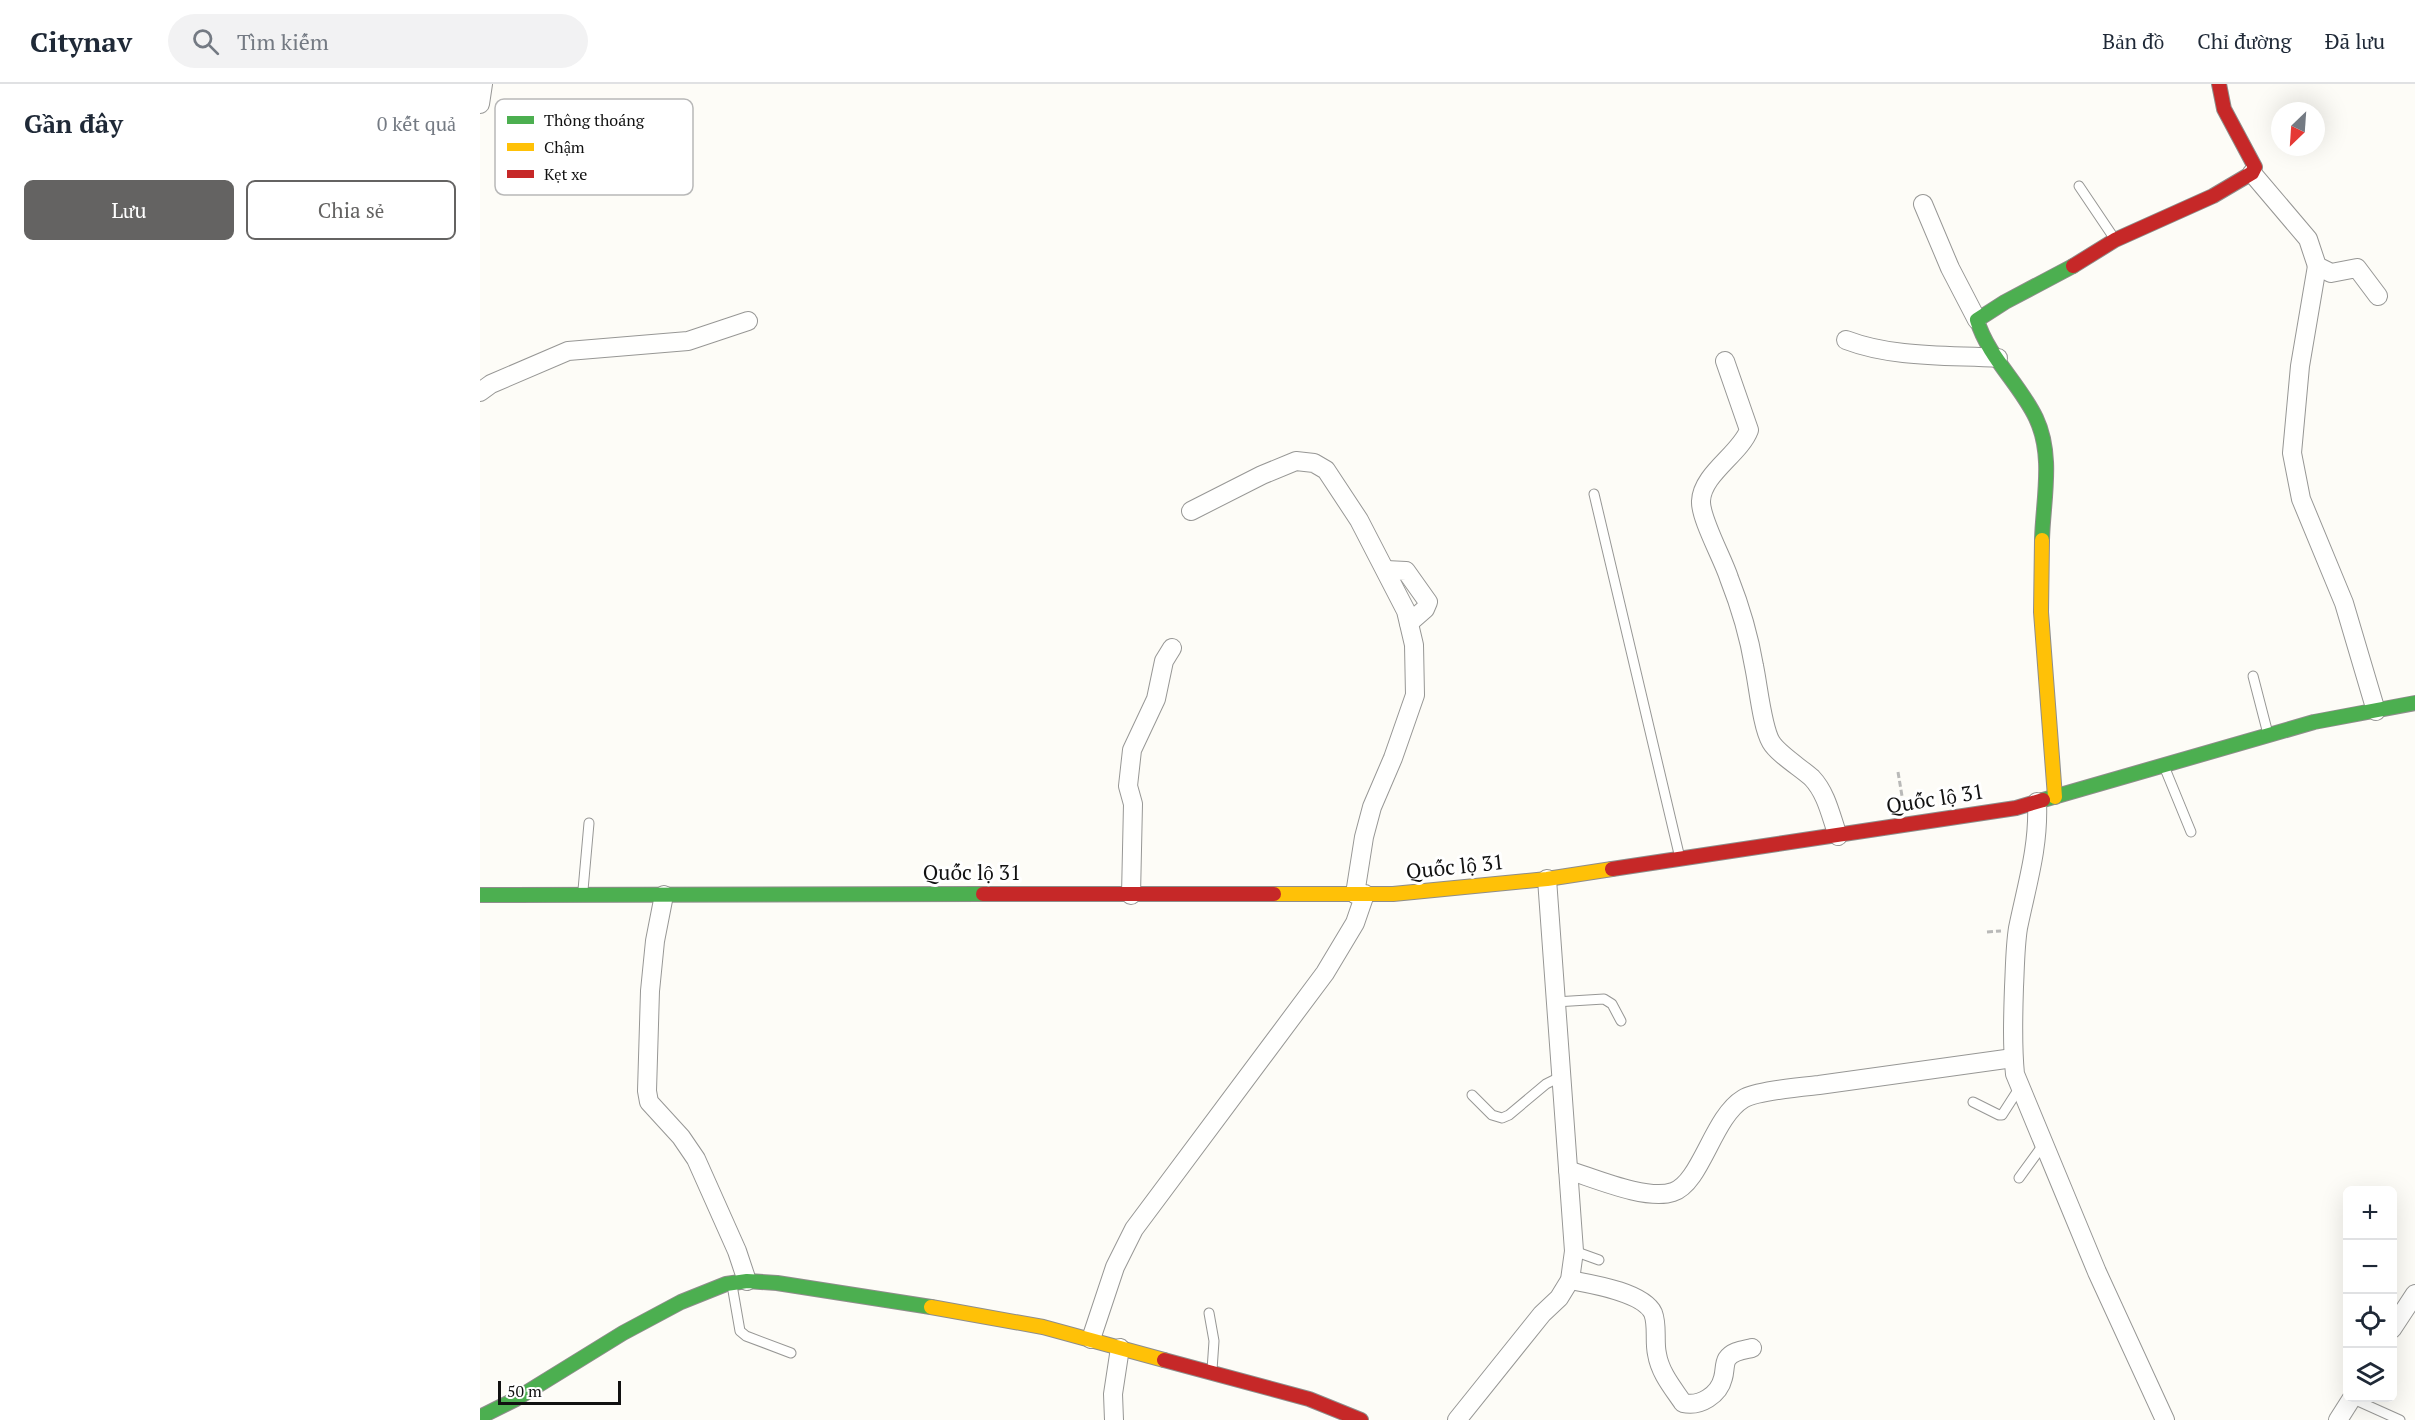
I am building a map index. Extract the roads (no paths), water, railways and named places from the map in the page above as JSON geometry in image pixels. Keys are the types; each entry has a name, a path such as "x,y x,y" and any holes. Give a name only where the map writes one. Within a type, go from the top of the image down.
{"main road":[{"path":"2055,797 2041,612 2043,512 2047,470 2044,441 2036,417 1978,327 1977,320 2013,297 2075,265 2115,240 2213,196 2252,173 2254,167 2251,156 2223,112 2219,84"},
{"name":"Quốc lộ 31","path":"480,895 1393,894 1547,879 1838,837 2016,808 2314,722 2415,703"},
{"path":"480,1417 516,1399 623,1333 681,1302 739,1282 777,1283 945,1308 1091,1339 1309,1399 1362,1420"}],"street":[{"path":"480,104 483,84"},
{"path":"2252,173 2308,239 2317,266 2300,366 2292,453 2301,499 2344,603 2376,711"},
{"path":"1923,204 1950,268 1977,320"},
{"path":"2317,266 2326,272 2336,273 2357,268 2378,296"},
{"path":"480,392 501,379 568,351 688,341 748,321"},
{"path":"1846,340 1858,345 1903,352 1998,358"},
{"path":"1725,361 1749,430 1746,438 1717,470 1704,489 1701,501 1703,514 1729,577 1746,630 1771,742 1814,780 1824,795 1838,837"},
{"path":"1091,1339 1115,1267 1134,1229 1325,973 1355,923 1360,894 1364,837 1372,807 1393,758 1415,695 1414,645 1406,611 1359,520 1326,470 1314,463 1296,461 1191,511"},
{"path":"1131,895 1133,804 1128,786 1132,750 1156,699 1164,661 1172,648"},
{"path":"2037,802 2038,824 2033,866 2018,930 2015,966 2013,1058 2015,1074 2097,1272 2165,1420"},
{"path":"1457,1420 1542,1314 1559,1298 1570,1280 1574,1251 1547,879"},
{"path":"664,894 655,941 650,991 647,1091 649,1102 681,1137 696,1160 737,1251 739,1282"},
{"path":"1568,1170 1650,1194 1671,1193 1682,1188 1690,1179 1722,1122 1735,1105 1746,1097 1801,1087 2013,1058"},
{"path":"1570,1280 1623,1293 1646,1304 1655,1321 1657,1356 1663,1373 1683,1403 1691,1405 1699,1403 1717,1391 1722,1382 1726,1360 1733,1353 1752,1348"},
{"path":"2397,1321 2415,1294"},
{"path":"1114,1420 1113,1394 1120,1348"},
{"path":"2338,1420 2349,1402"}],"lane":[{"path":"2079,186 2115,240"},
{"path":"1594,494 1680,860"},
{"path":"2253,676 2268,735"},
{"path":"2164,766 2191,832"},
{"path":"583,896 589,823"},
{"path":"1555,1002 1604,999 1612,1004 1621,1021"},
{"path":"1472,1095 1492,1115 1502,1118 1509,1115 1546,1084 1560,1077"},
{"path":"1973,1102 2002,1115 2020,1088"},
{"path":"2019,1178 2043,1145"},
{"path":"1574,1251 1599,1260"},
{"path":"739,1282 740,1331 746,1336 791,1353"},
{"path":"1209,1313 1214,1341 1212,1372"},
{"path":"2360,1402 2400,1420"}]}
